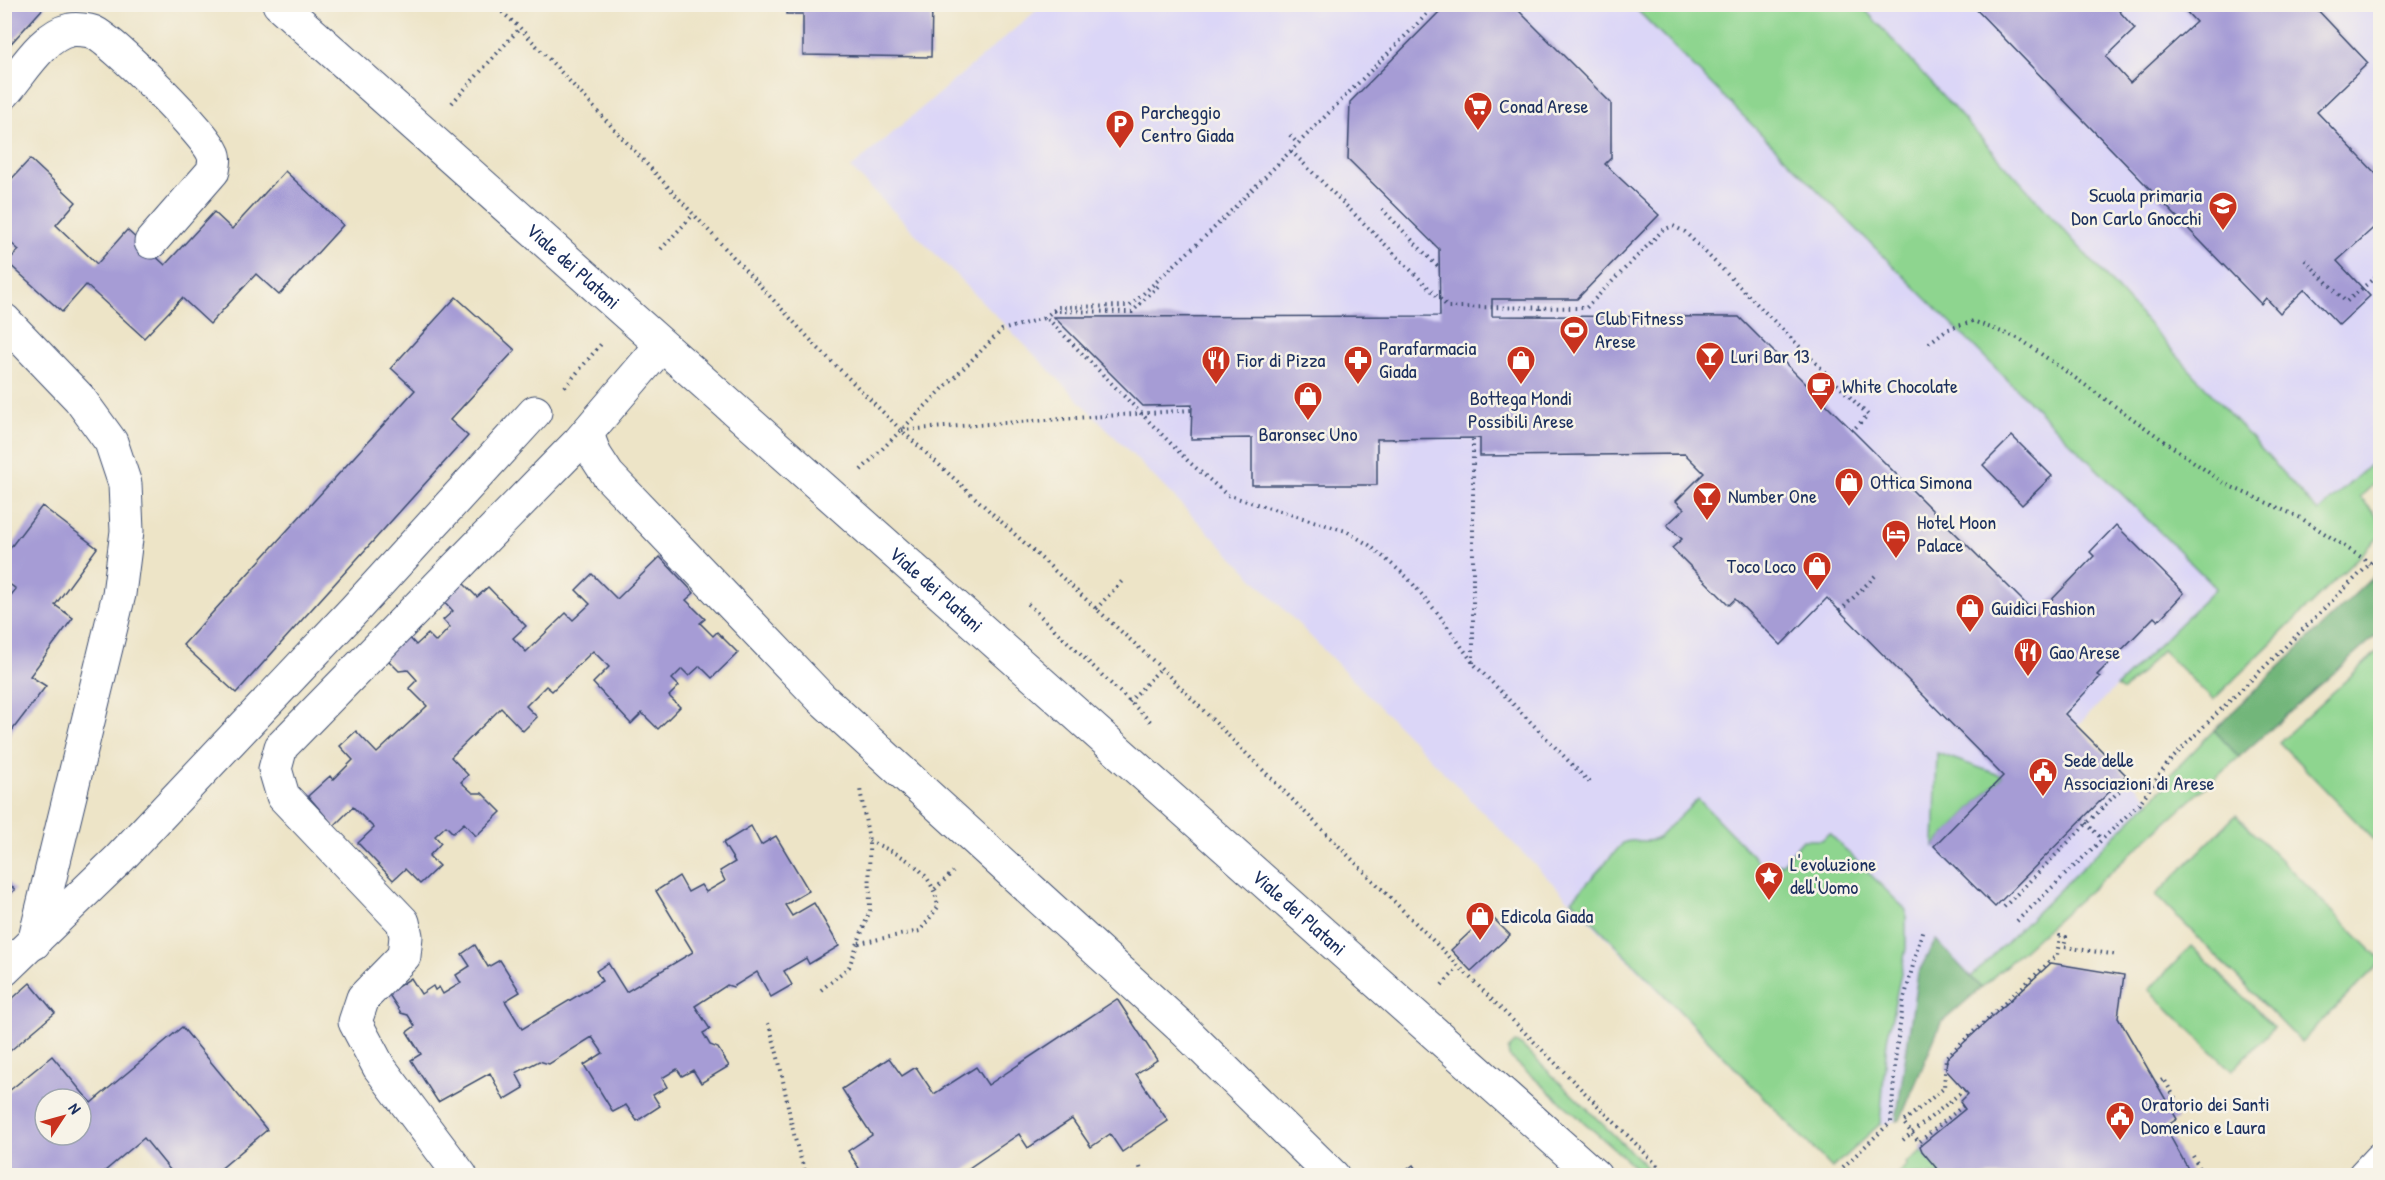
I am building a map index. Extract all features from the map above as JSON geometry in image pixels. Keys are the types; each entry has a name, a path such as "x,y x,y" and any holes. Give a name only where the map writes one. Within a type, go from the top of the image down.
{"street":[{"name":"Viale dei Platani","path":"279,4 1595,1176"},
{"path":"4,93 49,40 70,30 92,31 110,44 208,142 215,156 213,171 151,242"},
{"path":"4,320 79,398 111,442 125,484 127,531 119,594 34,944"},
{"path":"461,1176 379,1067 355,1022 363,998 404,956 406,936 403,922 283,796 275,769 281,747 587,434 661,346"},
{"path":"4,970 34,944 119,859 355,609 535,412"},
{"path":"587,434 595,455 608,475 821,698 1181,1027 1333,1176"},
{"path":"2364,1176 2380,1159"}],"path":[{"path":"493,4 520,28 818,348 901,430 1161,668 1668,1176"},
{"path":"857,474 1002,330 1044,318 1058,307 1130,306 1292,151 1437,4"},
{"path":"449,108 520,28"},
{"path":"1290,135 1298,144"},
{"path":"1292,151 1448,307 1586,308 1663,230 1673,226 1685,232 1868,415 1853,430"},
{"path":"1382,209 1440,267"},
{"path":"662,249 694,214"},
{"path":"2305,260 2346,302 2380,273"},
{"path":"1052,311 1083,315 1125,315 1132,312 1158,286 1157,282"},
{"path":"1540,308 1540,316"},
{"path":"535,412 540,416 627,315"},
{"path":"1044,318 1049,320 1140,412 1227,495 1346,531 1369,545 1423,594 1473,663 1592,785"},
{"path":"1929,344 1946,330 1973,321 2020,339 2225,484 2301,518 2370,563"},
{"path":"901,430 1192,410"},
{"path":"1473,438 1473,663"},
{"path":"2017,921 2139,804 2168,762 2205,724 2380,554"},
{"path":"1840,611 1878,573"},
{"path":"1096,609 1124,579"},
{"path":"1028,604 1158,728"},
{"path":"1129,702 1161,668"},
{"path":"821,990 849,967 870,910 869,841 860,792 855,729"},
{"path":"2004,907 2128,782"},
{"path":"2082,819 2102,839"},
{"path":"859,943 920,931 938,907 935,889 908,858 869,841"},
{"path":"1848,1176 1842,1168 1891,1122 1896,1051 1904,999 1923,928"},
{"path":"1963,1106 1919,1142 1903,1122 1944,1088 1946,1057 2057,955 2060,936 2066,937 2064,947 2118,956"},
{"path":"768,1023 778,1052 797,1150 807,1176"},
{"path":"2156,1084 2164,1079 2182,1110"},
{"path":"1903,1140 1964,1090"},
{"path":"2193,1156 2204,1176"},
{"path":"1140,1167 1142,1176"}],"shaded area":[{"path":"1043,5 1632,5 2216,588 2077,726 2170,820 1941,1023 1900,1120 1880,1125 1832,1168 851,168"},
{"name":"Scuola primaria Don Carlo Gnocchi","path":"1861,5 2380,5 2380,456 2319,512"}],"green space":[{"path":"1632,5 1861,5 2318,512 2380,456 2380,478 2360,497 2380,520 2380,536 2213,700 2162,650 2123,691 2117,686 2216,588"},
{"path":"2380,570 2380,632 2239,757 2214,730"},
{"path":"2380,649 2380,846 2279,742"},
{"path":"2214,730 2239,757 1981,988 1971,977 2166,785 2169,776"},
{"path":"1937,753 2003,776 1934,846"},
{"path":"1698,799 1759,862 1782,864 1803,840 1822,840 1829,833 1906,910 1906,949 1887,1040 1880,1124 1832,1168 1572,900 1623,843 1658,838"},
{"path":"2236,815 2380,959 2380,963 2301,1042 2156,895"},
{"path":"1936,940 1981,988 1941,1023 1900,1120 1896,1121 1918,973"},
{"path":"2191,946 2274,1027 2232,1071 2149,990"},
{"path":"1515,1043 1521,1045 1655,1175 1644,1175 1509,1056 1508,1050"},
{"path":"1922,1151 1943,1175 1901,1175 1899,1173 1907,1166 1906,1163"}],"building":[{"path":"4,4 47,4 4,51"},
{"path":"787,4 932,4 931,57 803,55 803,14 786,14"},
{"path":"1447,4 1512,4 1611,103 1611,158 1605,164 1659,215 1577,299 1492,299 1492,316 1739,317 2037,615 2094,556 2090,552 2116,525 2184,593 2158,621 2154,617 2097,675 2100,677 2065,714 2126,775 1995,907 1934,846 2003,776 1827,598 1781,645 1735,599 1729,605 1672,548 1682,539 1667,525 1684,509 1676,501 1704,473 1685,454 1480,456 1480,438 1377,439 1377,485 1252,485 1252,438 1191,439 1192,405 1143,406 1054,317 1440,316 1439,249 1348,159 1350,102"},
{"path":"1971,4 2113,4 2135,29 2106,57 2130,83 2196,22 2179,4 2312,4 2368,63 2317,112 2380,178 2380,222 2337,261 2370,296 2339,325 2305,289 2280,313 2266,298 2261,304"},
{"path":"30,159 76,202 56,225 97,264 127,230 165,265 214,212 232,229 285,171 343,225 279,295 256,274 210,324 182,298 144,338 86,285 62,312 7,262 19,250 4,237 4,187"},
{"path":"456,297 515,350 450,420 468,436 236,693 183,645 415,390 391,368"},
{"path":"2012,436 2052,476 2022,505 1983,465"},
{"path":"42,506 97,548 55,605 73,618 30,676 46,686 4,741 4,604 16,589 4,580 4,556"},
{"path":"660,557 694,593 686,600 705,619 700,623 713,636 717,632 738,653 712,678 700,666 689,676 682,669 672,679 679,686 669,696 680,707 658,729 642,713 631,724 593,683 609,667 593,651 552,691 546,686 526,706 537,717 523,731 501,708 451,757 468,775 461,782 473,793 482,793 501,812 476,836 464,823 453,833 446,826 435,836 441,843 429,856 439,866 420,884 405,869 393,880 358,843 374,828 353,807 334,826 308,796 330,776 333,780 353,760 340,746 356,731 377,753 427,706 409,688 417,680 408,670 399,671 384,656 406,634 416,645 428,634 436,642 450,627 443,620 453,611 441,598 460,580 477,597 488,587 526,626 513,638 526,652 566,613 573,620 590,604 576,590 592,574 617,599"},
{"path":"751,826 761,845 776,836 809,891 785,905 792,916 814,903 839,946 809,964 806,958 784,971 792,985 771,997 757,972 733,987 727,985 695,1006 710,1029 703,1033 710,1045 718,1048 729,1066 701,1083 693,1070 682,1076 677,1069 662,1078 667,1087 653,1095 660,1106 637,1121 626,1105 613,1112 584,1065 603,1053 592,1037 549,1064 539,1061 516,1073 524,1088 504,1100 490,1073 438,1102 411,1060 421,1054 407,1032 415,1026 408,1015 401,1013 388,993 411,978 421,994 433,986 435,990 439,987 443,994 461,983 456,975 470,966 462,954 475,945 488,967 500,960 520,992 505,1001 522,1029 602,981 596,971 608,963 626,992 693,952 656,891 679,876 688,892 701,885 706,892 725,881 720,871 735,862 723,843"},
{"path":"4,878 15,890 4,899"},
{"name":"Edicola Giada","path":"1489,914 1510,935 1471,971 1451,950"},
{"path":"2051,963 2124,975 2118,1017 2177,1119 2165,1127 2192,1176 1943,1176 1922,1151 1920,1146 1965,1109 1960,1102 1968,1094 1946,1070 1947,1058"},
{"path":"30,983 55,1013 4,1056 4,1006"},
{"path":"1117,999 1157,1060 1136,1074 1168,1121 1122,1152 1110,1134 1091,1147 1072,1119 1028,1148 1019,1134 957,1176 951,1176 949,1172 944,1176 848,1176 859,1168 848,1151 872,1135 842,1089 889,1058 902,1076 916,1067 934,1094 976,1067 988,1085"},
{"path":"182,1027 267,1130 212,1176 175,1176 144,1138 99,1176 6,1176 4,1095 52,1056 78,1087 33,1087 33,1147 93,1147 93,1101"},
{"path":"1413,1165 1420,1176 1399,1176"}],"place":[{"name":"Conad Arese","path":"1478,132"},
{"name":"Parcheggio Centro Giada","path":"1120,150"},
{"name":"Scuola primaria Don Carlo Gnocchi","path":"2223,232"},
{"name":"Club Fitness Arese","path":"1574,356"},
{"name":"Luri Bar 13","path":"1710,382"},
{"name":"Fior di Pizza","path":"1216,386"},
{"name":"Parafarmacia Giada","path":"1358,386"},
{"name":"Bottega Mondi Possibili Arese","path":"1521,386"},
{"name":"White Chocolate","path":"1821,412"},
{"name":"Baronsec Uno","path":"1308,422"},
{"name":"Ottica Simona","path":"1849,508"},
{"name":"Number One","path":"1707,522"},
{"name":"Hotel Moon Palace","path":"1896,560"},
{"name":"Toco Loco","path":"1817,592"},
{"name":"Guidici Fashion","path":"1970,634"},
{"name":"Gao Arese","path":"2028,678"},
{"name":"Sede delle Associazioni di Arese","path":"2043,798"},
{"name":"L'evoluzione dell'Uomo","path":"1769,902"},
{"name":"Edicola Giada","path":"1480,942"},
{"name":"Oratorio dei Santi Domenico e Laura","path":"2120,1142"}]}
